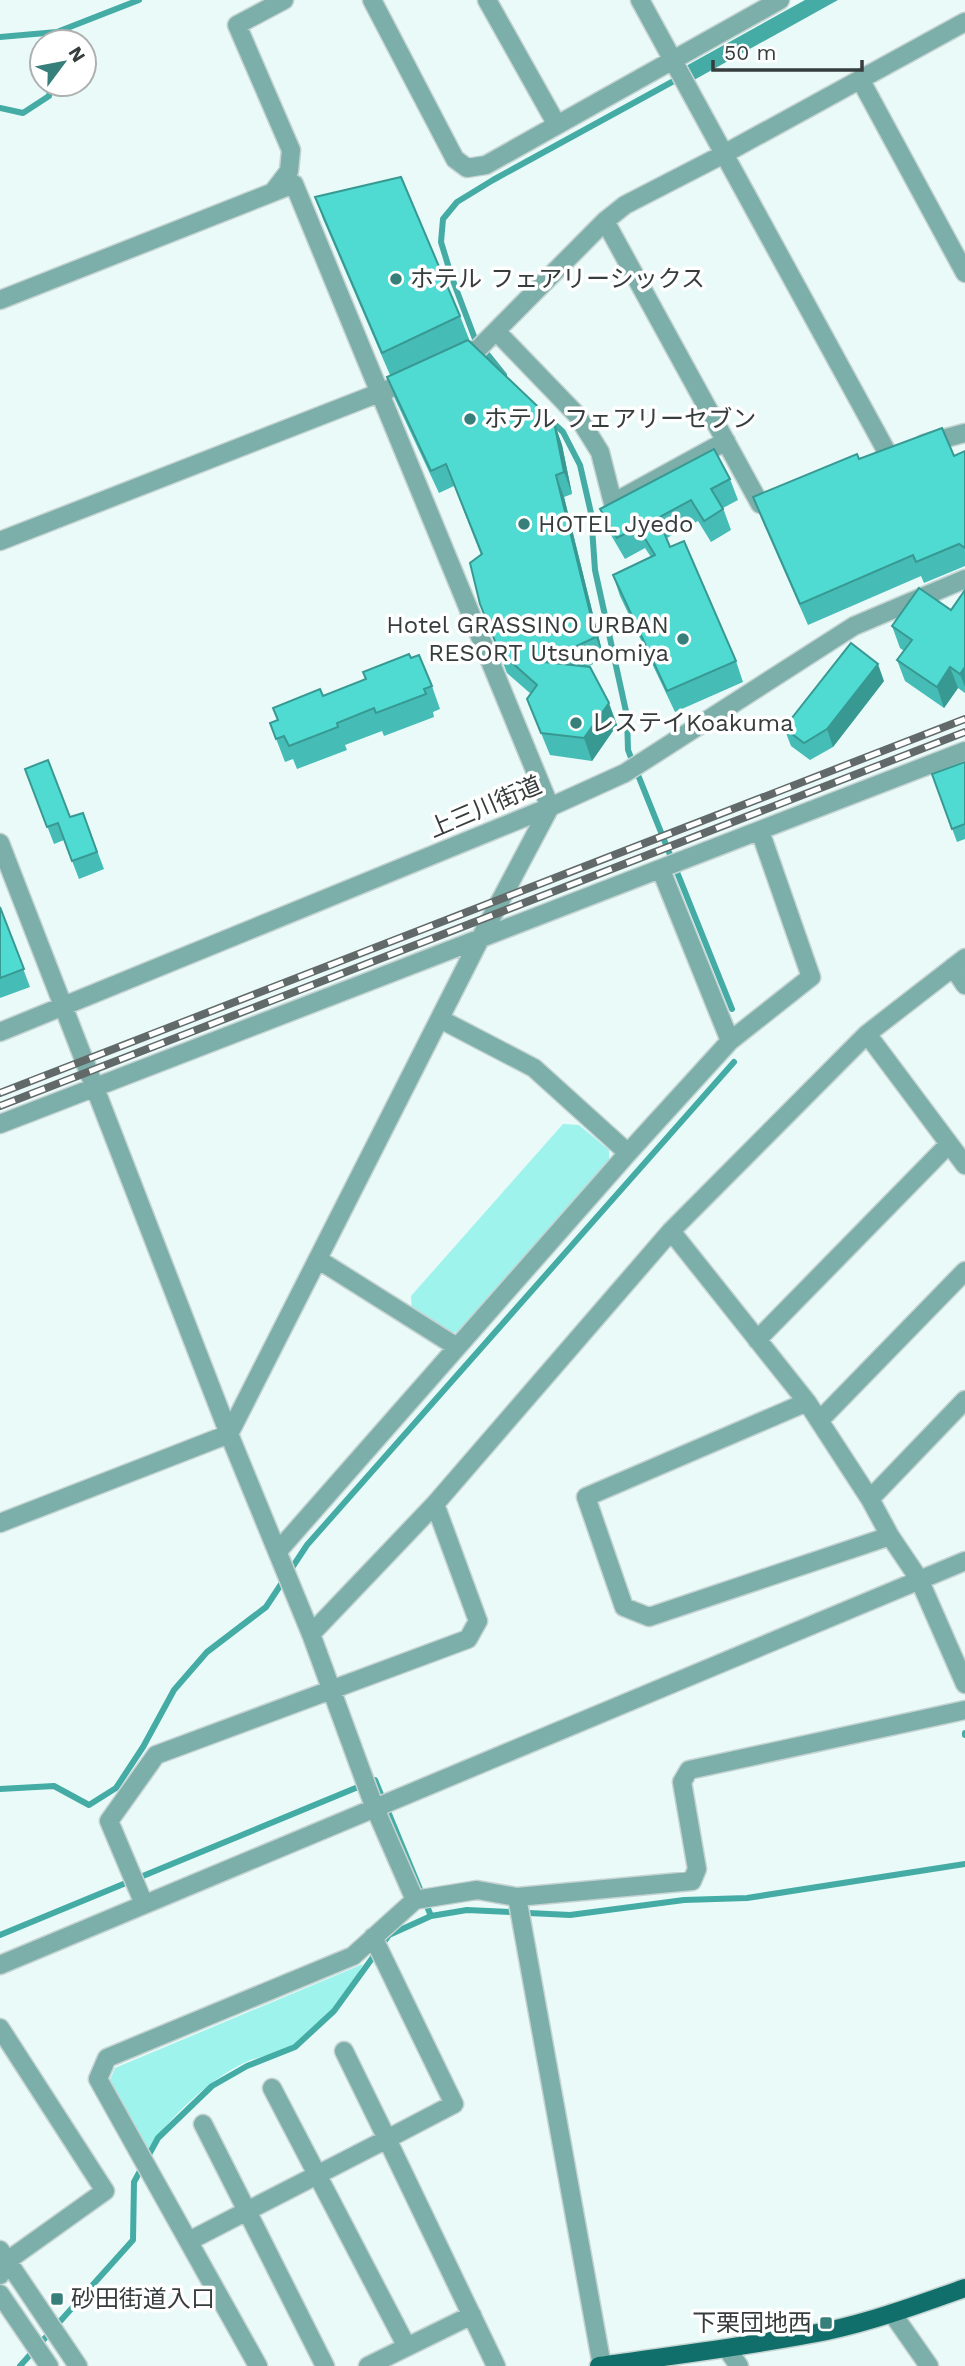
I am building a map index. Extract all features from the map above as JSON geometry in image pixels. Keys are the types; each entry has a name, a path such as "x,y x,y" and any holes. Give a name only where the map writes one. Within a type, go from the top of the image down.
{"main road":[{"path":"601,2366 727,2349 828,2331 965,2288"}],"street":[{"path":"273,192 289,171 291,150 237,25 284,0"},
{"path":"487,0 557,125"},
{"path":"640,0 724,153 882,456 965,433"},
{"path":"378,2 455,159 467,168 486,165 780,0"},
{"path":"442,365 479,348 605,221 625,205 965,22"},
{"path":"860,79 965,273"},
{"path":"0,300 294,184 550,807 480,939 229,1434 0,1523"},
{"path":"605,221 760,504 786,494"},
{"path":"496,331 577,415 600,452 613,503 726,441"},
{"path":"0,541 405,382"},
{"name":"上三川街道","path":"0,1032 550,807 625,773 854,626 965,579"},
{"path":"0,1124 965,751"},
{"path":"278,1551 730,1041 811,977 760,831"},
{"path":"0,843 229,1434 311,1634 374,1806 415,1900"},
{"path":"661,870 730,1041"},
{"path":"311,1634 435,1504 671,1231 867,1034 959,963 965,985"},
{"path":"440,1019 534,1068 628,1153"},
{"path":"867,1034 965,1165"},
{"path":"757,1340 949,1144"},
{"path":"671,1231 807,1402 870,1499 890,1536 919,1579 965,1684"},
{"path":"318,1260 457,1347"},
{"path":"819,1421 965,1271"},
{"path":"870,1499 965,1400"},
{"path":"807,1402 586,1497 624,1607 649,1617 890,1536"},
{"path":"144,1905 109,1821 156,1755 468,1639 478,1621 435,1504"},
{"path":"0,1965 374,1806 965,1561"},
{"path":"258,2366 98,2079 107,2058 353,1956 415,1900 477,1890 517,1897 692,1881 698,1869 682,1782 689,1770 965,1710"},
{"path":"517,1897 601,2366"},
{"path":"189,2242 454,2104 373,1937"},
{"path":"0,2028 106,2191 2,2262 78,2366"},
{"path":"344,2051 496,2366"},
{"path":"272,2088 407,2347"},
{"path":"203,2124 325,2366"},
{"path":"0,2294 49,2366"},
{"path":"892,2313 929,2366"},
{"path":"368,2366 472,2315"},
{"path":"727,2349 739,2366"}],"shaded area":[{"path":"805,0 838,0 694,80 686,66"},
{"path":"563,1124 579,1125 609,1150 609,1164 461,1332 448,1333 412,1311 411,1296"},
{"path":"363,1964 342,1997 305,2036 289,2048 234,2068 205,2088 165,2127 145,2154 109,2082 115,2068"}],"building":[{"name":"ホテル フェアリーシックス","path":"401,177 460,316 382,353 315,197"},
{"path":"468,340 554,422 564,472 556,475 596,637 543,662 590,667 609,703 584,738 541,733 527,699 537,685 499,651 480,604 470,563 482,554 446,464 431,471 387,377"},
{"path":"942,428 954,456 965,451 965,548 959,544 916,562 913,555 800,604 753,497 857,454 859,459"},
{"path":"714,449 730,479 711,489 723,509 704,521 691,500 658,518 670,547 684,541 736,661 667,691 613,575 655,555 638,527 617,538 600,509"},
{"path":"919,588 951,610 965,590 965,667 960,674 950,667 937,687 897,660 912,640 892,626"},
{"path":"851,643 878,664 827,729 804,743 784,728"},
{"path":"409,654 411,658 419,655 432,686 424,689 426,694 376,713 374,708 337,723 338,727 289,746 284,736 276,739 270,723 278,720 273,708 320,689 323,696 366,679 363,672"},
{"path":"48,760 70,817 83,813 97,852 72,861 58,823 47,827 25,769"},
{"path":"965,762 965,824 952,829 932,774"},
{"path":"0,907 24,969 0,978"}],"waterway":[{"path":"0,37 57,32 139,0"},
{"path":"504,375 475,339 441,242 443,219 457,202 493,180 681,77"},
{"path":"0,108 23,113 46,98"},
{"path":"549,419 563,432 580,465 591,513 595,570 627,716 628,750 732,1009"},
{"path":"0,1789 54,1786 89,1805 116,1788 143,1747 174,1690 207,1652 266,1607 307,1545 734,1062"},
{"path":"0,1935 375,1780 431,1916"},
{"path":"20,2366 133,2240 134,2182 158,2138 212,2086 247,2066 295,2047 334,2011 389,1935 431,1916 467,1910 570,1915 684,1900 747,1898 965,1864"}],"railway":[{"path":"0,1093 965,719"},
{"path":"0,1106 965,732"}],"place":[{"name":"ホテル フェアリーシックス","path":"396,279"},
{"name":"ホテル フェアリーセブン","path":"470,419"},
{"name":"HOTEL Jyedo","path":"524,524"},
{"name":"Hotel GRASSINO URBAN RESORT Utsunomiya","path":"683,639"},
{"name":"レステイKoakuma","path":"576,723"},
{"name":"砂田街道入口","path":"57,2299"},
{"name":"下栗団地西","path":"826,2323"}]}
